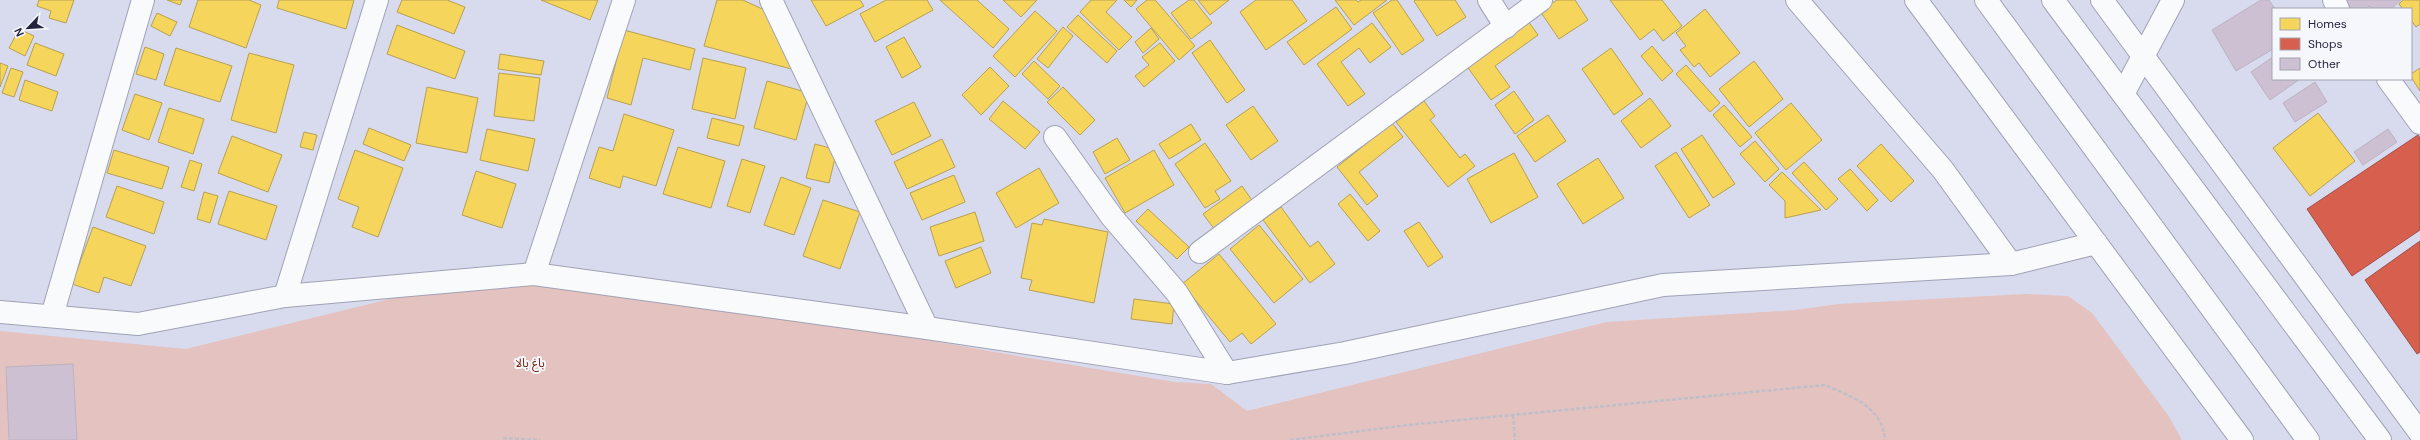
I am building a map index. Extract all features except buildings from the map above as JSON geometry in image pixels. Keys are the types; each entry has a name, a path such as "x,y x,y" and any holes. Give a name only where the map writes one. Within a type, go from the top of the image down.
{"street":[{"path":"52,316 143,0"},
{"path":"285,296 377,0"},
{"path":"534,274 624,0"},
{"path":"771,0 927,328"},
{"path":"1489,0 1506,27"},
{"path":"1200,252 1541,0"},
{"path":"1797,0 1943,170 2011,264"},
{"path":"1916,0 2242,440"},
{"path":"1986,0 2308,440"},
{"path":"2052,0 2380,440"},
{"path":"2102,0 2420,433"},
{"path":"2123,94 2173,0"},
{"path":"2389,80 2420,123"},
{"path":"1055,137 1112,217 1177,293 1227,373"},
{"path":"0,312 138,324 285,296 534,274 927,328 1227,373 1345,353 1663,285 2011,264 2096,243"}],"path":[{"path":"1290,440 1408,425 1824,385 1864,402 1884,426 1885,440"},
{"path":"1513,415 1515,440"},
{"path":"503,438 540,440"}],"green space":[{"name":"باغ بالا","path":"516,284 656,292 1012,355 1175,382 1211,384 1247,411 1607,322 1796,310 1838,304 2026,294 2068,296 2092,313 2168,415 2182,440 0,440 0,331 186,349 414,293"}]}
